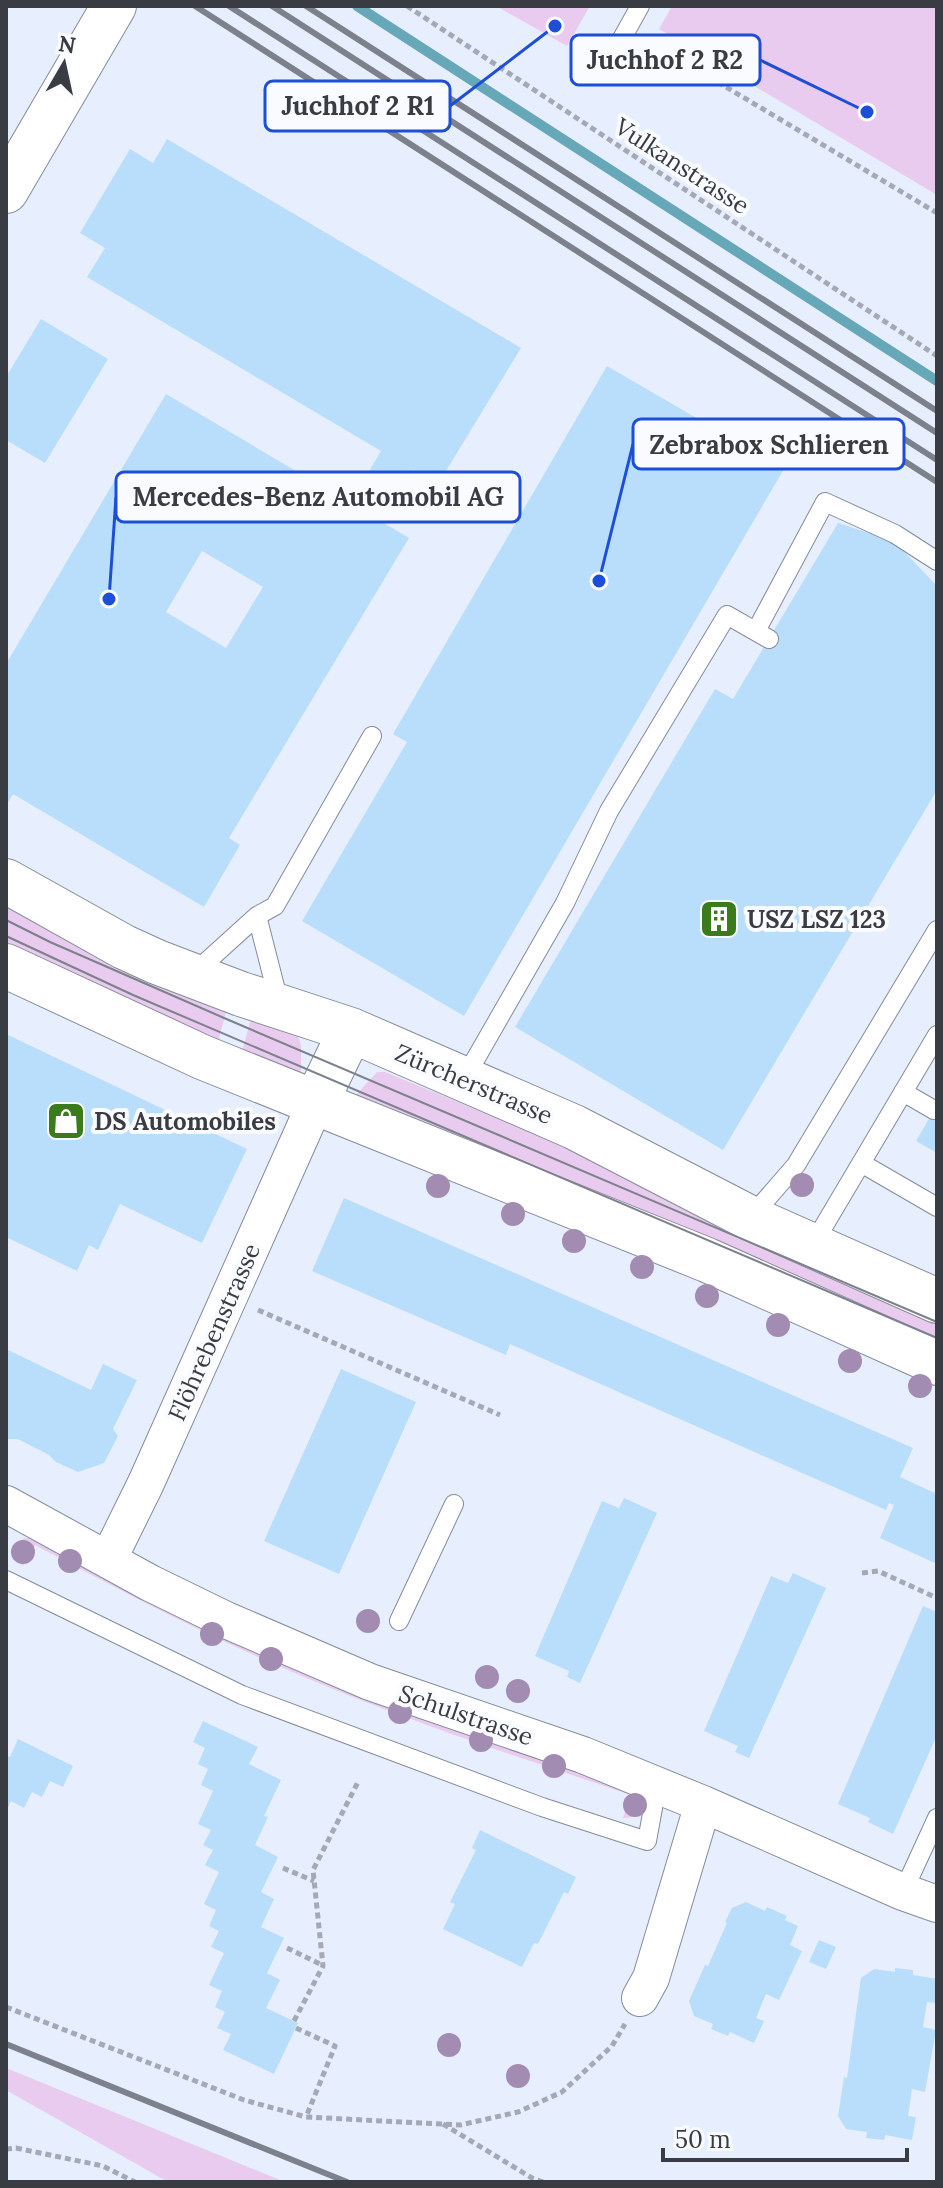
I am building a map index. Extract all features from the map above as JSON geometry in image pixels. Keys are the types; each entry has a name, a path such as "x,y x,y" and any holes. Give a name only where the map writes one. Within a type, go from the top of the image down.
{"main road":[{"path":"6,191 114,6"},
{"name":"Zürcherstrasse","path":"6,881 124,947 190,976 351,1030 464,1079 574,1127 750,1218 937,1301"},
{"path":"6,966 202,1057 707,1260 937,1363"},
{"path":"316,1102 351,1030"}],"street":[{"name":"Flöhrebenstrasse","path":"108,1560 146,1483 316,1102"},
{"name":"Schulstrasse","path":"9,1514 226,1620 370,1682 583,1755 937,1904"},
{"path":"640,1998 651,1978 703,1804"}],"lane":[{"path":"615,51 640,6"},
{"path":"464,1079 565,903 609,811 727,615 762,635 825,502 895,534 937,561"},
{"path":"190,976 257,916 275,906 372,736"},
{"path":"257,916 280,1006"},
{"path":"750,1218 796,1165 937,930"},
{"path":"812,1246 937,1035"},
{"path":"903,1092 934,1110"},
{"path":"861,1163 937,1207"},
{"path":"399,1621 454,1504"},
{"path":"6,1580 242,1695 542,1807 647,1841 657,1786"},
{"path":"903,1892 937,1818"}],"path":[{"name":"Vulkanstrasse","path":"407,6 937,356"},
{"path":"627,29 937,213"},
{"path":"246,1305 500,1415"},
{"path":"862,1573 878,1571 937,1598"},
{"path":"306,2117 335,2046 295,2025 323,1966 313,1870 358,1782"},
{"path":"283,1868 315,1882"},
{"path":"287,1948 323,1966"},
{"path":"6,2007 244,2100 306,2117 460,2125 518,2112 562,2092 612,2046 640,1998"},
{"path":"442,2124 543,2182"},
{"path":"6,2149 16,2148 103,2166 135,2182"}],"shaded area":[{"path":"496,6 590,6 567,46"},
{"path":"672,6 937,6 937,195 659,29"},
{"path":"6,907 229,1001 216,1049 6,952"},
{"path":"254,1008 295,1028 301,1045 301,1076 240,1059"},
{"path":"377,1072 385,1072 519,1127 937,1312 937,1348 355,1096"},
{"path":"25,1538 633,1790 641,1796 642,1809 634,1817 623,1818 631,1795 454,1735 324,1685 188,1624 35,1545 23,1566 15,1551 17,1544"},
{"path":"6,2068 285,2182 168,2182 6,2090"}],"building":[{"path":"167,139 521,348 438,484 413,470 393,504 361,485 381,451 87,277 105,248 80,233 130,149 153,163"},
{"path":"41,319 108,359 45,463 6,440 6,377"},
{"path":"607,366 784,469 464,1016 302,921 407,742 393,734"},
{"path":"166,394 409,538 229,838 240,845 204,907 13,794 6,806 6,664","holes":["202,551 263,587 226,648 166,612"]},
{"name":"USZ LSZ 123","path":"838,523 894,541 937,586 937,790 723,1150 515,1027 715,689 733,699"},
{"path":"6,1034 247,1149 202,1243 120,1204 98,1250 89,1245 77,1271 6,1237"},
{"path":"937,1105 937,1153 916,1141"},
{"path":"344,1198 913,1448 900,1477 937,1494 937,1564 880,1538 894,1505 889,1503 886,1510 510,1344 506,1355 312,1271"},
{"path":"6,1349 91,1390 103,1364 137,1380 113,1429 118,1436 104,1463 78,1472 18,1439 6,1439"},
{"path":"341,1369 416,1402 339,1574 264,1541"},
{"path":"624,1498 657,1513 580,1683 567,1677 569,1671 535,1656 602,1501 619,1508"},
{"path":"793,1573 826,1588 749,1758 735,1752 738,1746 704,1731 771,1576 788,1583"},
{"path":"923,1606 937,1612 937,1735 893,1834 868,1822 870,1818 838,1804"},
{"path":"203,1721 258,1747 249,1764 281,1780 264,1816 268,1817 255,1845 278,1857 261,1892 274,1899 261,1927 284,1938 267,1973 280,1980 266,2008 298,2023 274,2074 223,2050 231,2034 217,2028 225,2012 215,2007 222,1991 209,1985 224,1953 211,1947 219,1931 209,1926 216,1910 204,1904 219,1872 205,1865 213,1850 203,1845 211,1830 198,1824 213,1791 201,1785 208,1769 198,1764 205,1748 193,1742"},
{"path":"18,1739 73,1766 63,1787 50,1781 42,1797 32,1792 24,1808 11,1801 6,1812 6,1755 10,1757"},
{"path":"480,1830 576,1877 568,1894 564,1892 538,1944 534,1943 522,1967 443,1929 455,1904 450,1902 476,1850 472,1848"},
{"path":"746,1902 787,1916 785,1920 798,1926 790,1945 802,1951 779,2000 766,1994 756,2018 764,2021 754,2043 730,2032 728,2036 711,2029 713,2024 694,2016 689,2001 705,1965 708,1966 732,1908"},
{"path":"819,1940 836,1947 826,1969 809,1962"},
{"path":"895,1968 913,1970 913,1975 937,1979 935,2003 927,2002 923,2027 936,2030 925,2092 912,2089 908,2116 916,2117 912,2140 885,2135 884,2140 866,2138 867,2132 846,2129 838,2116 844,2077 847,2078 861,1978 874,1969 895,1972"}],"waterway":[{"path":"357,6 937,381"}],"tram line":[{"path":"6,920 224,1018 937,1322"},
{"path":"6,936 133,995 937,1338"}],"railway":[{"path":"195,6 937,482"},
{"path":"229,6 937,460"},
{"path":"272,6 937,433"},
{"path":"306,6 937,411"},
{"path":"6,2044 347,2182"}],"place":[{"name":"Juchhof 2 R1","path":"555,26"},
{"name":"Juchhof 2 R2","path":"867,112"},
{"name":"Zebrabox Schlieren","path":"599,581"},
{"name":"Mercedes-Benz Automobil AG","path":"109,599"},
{"name":"USZ LSZ 123","path":"719,919"},
{"name":"DS Automobiles","path":"66,1121"}]}
